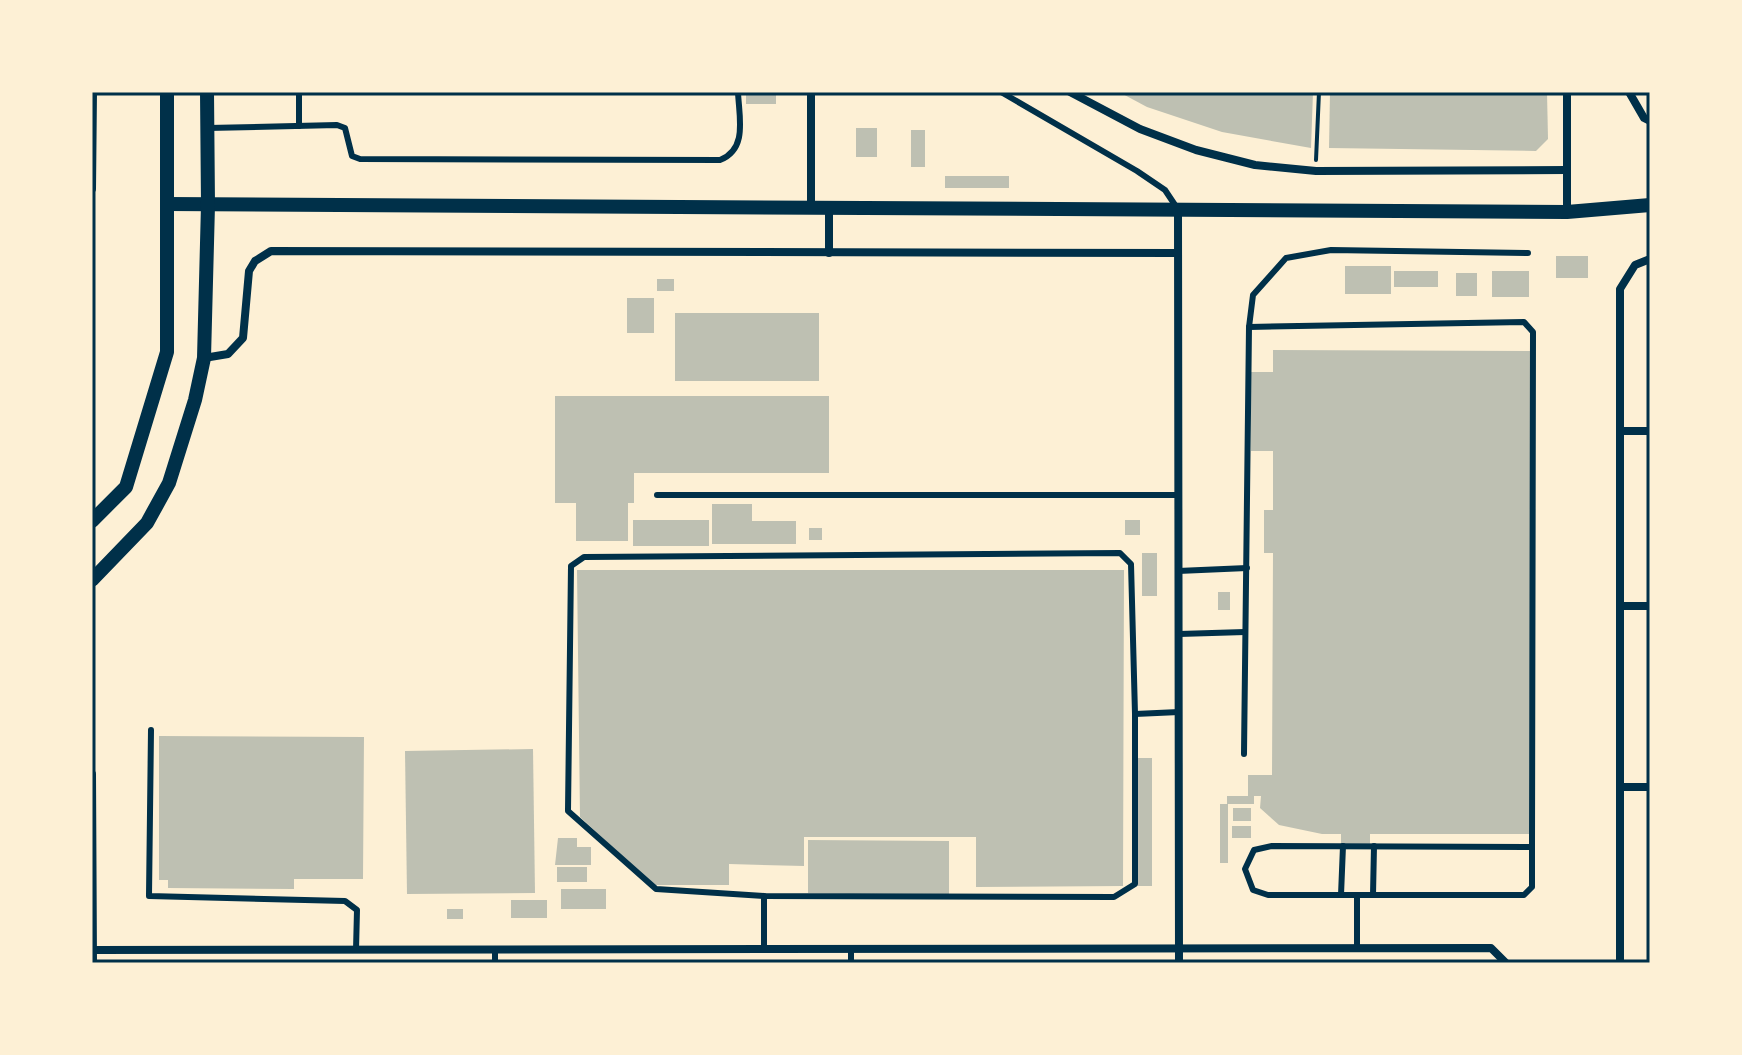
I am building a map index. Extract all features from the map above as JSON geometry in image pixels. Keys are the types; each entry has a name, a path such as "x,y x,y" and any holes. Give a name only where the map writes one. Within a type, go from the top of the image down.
{"street":[{"path":"92,189 93,92"},
{"path":"92,521 126,487 167,352 167,92"},
{"path":"92,580 147,523 169,483 195,400 204,358 207,92"},
{"path":"811,92 811,209"},
{"path":"1070,92 1140,129 1196,150 1255,165 1316,171 1567,170"},
{"path":"1567,92 1567,212"},
{"path":"1629,92 1644,118 1650,121"},
{"path":"167,204 1567,212 1650,205"},
{"path":"829,209 829,253"},
{"path":"1178,210 1179,963"},
{"path":"204,358 228,354 243,338 249,271 255,261 271,251 1178,253"},
{"path":"1620,963 1620,289 1635,265 1650,259"},
{"path":"1620,431 1650,431"},
{"path":"1620,606 1650,606"},
{"path":"92,774 93,963"},
{"path":"1620,787 1650,787"},
{"path":"93,950 1491,948 1506,963"}],"lane":[{"path":"299,92 299,126"},
{"path":"208,128 337,125 345,128 352,156 360,159 720,160 732,156 738,148 738,92"},
{"path":"1001,92 1165,190 1178,210"},
{"path":"1244,754 1249,327 1253,295 1286,258 1331,250 1528,253"},
{"path":"1249,327 1524,322 1533,332 1532,887 1524,895 1268,895 1253,890 1245,869 1254,850 1263,848 1532,847"},
{"path":"657,495 1178,495"},
{"path":"1120,553 1131,564 1135,884 1114,897 764,896 656,889 568,811 571,566 584,557 1120,553"},
{"path":"1178,571 1247,568"},
{"path":"1179,634 1245,632"},
{"path":"1135,714 1179,712"},
{"path":"151,730 149,896 345,901 357,910 356,950"},
{"path":"1341,895 1343,846"},
{"path":"1373,895 1374,846"},
{"path":"1357,895 1357,949"},
{"path":"764,896 764,950"},
{"path":"495,950 495,963"},
{"path":"851,950 851,963"}],"path":[{"path":"1316,171 1319,92"}],"building":[{"path":"746,92 776,92 776,104 746,104"},
{"path":"1119,92 1313,92 1311,148 1222,132 1147,107"},
{"path":"1330,92 1547,92 1548,139 1536,151 1329,148"},
{"path":"856,128 877,128 877,157 856,157"},
{"path":"911,130 925,130 925,167 911,167"},
{"path":"945,176 1009,176 1009,188 945,188"},
{"path":"1556,256 1588,256 1588,278 1556,278"},
{"path":"1345,266 1391,266 1391,294 1345,294"},
{"path":"1394,271 1438,271 1438,287 1394,287"},
{"path":"1492,271 1529,271 1529,297 1492,297"},
{"path":"1456,273 1477,273 1477,296 1456,296"},
{"path":"657,279 674,279 674,291 657,291"},
{"path":"627,298 654,298 654,333 627,333"},
{"path":"675,313 819,313 819,381 675,381"},
{"path":"1273,350 1532,351 1529,834 1370,834 1370,844 1341,844 1341,834 1322,834 1279,825 1260,808 1261,796 1254,796 1254,804 1228,804 1228,863 1220,863 1220,804 1227,804 1227,796 1248,796 1248,775 1272,775 1273,553 1264,553 1264,510 1273,510 1273,451 1251,451 1251,372 1273,372"},
{"path":"555,396 829,396 829,473 634,473 634,503 628,503 628,541 576,541 576,503 555,503"},
{"path":"712,504 752,504 752,521 796,521 796,544 712,544"},
{"path":"633,520 709,520 709,546 633,546"},
{"path":"1125,520 1140,520 1140,535 1125,535"},
{"path":"809,528 822,528 822,540 809,540"},
{"path":"1142,553 1157,553 1157,596 1142,596"},
{"path":"577,570 1124,570 1123,886 976,887 976,837 804,837 804,866 729,864 729,885 654,885 580,817"},
{"path":"1218,592 1230,592 1230,610 1218,610"},
{"path":"159,736 364,737 363,879 294,879 294,889 168,888 168,880 159,880"},
{"path":"533,749 535,893 407,894 405,751"},
{"path":"1138,758 1152,758 1152,886 1138,886"},
{"path":"1233,808 1251,808 1251,821 1233,821"},
{"path":"1232,826 1251,826 1251,838 1232,838"},
{"path":"558,838 577,838 577,847 591,847 591,865 555,865"},
{"path":"808,840 949,841 949,894 808,893"},
{"path":"557,867 587,867 587,882 557,882"},
{"path":"561,889 606,889 606,909 561,909"},
{"path":"511,900 547,900 547,918 511,918"},
{"path":"447,909 463,909 463,919 447,919"}]}
